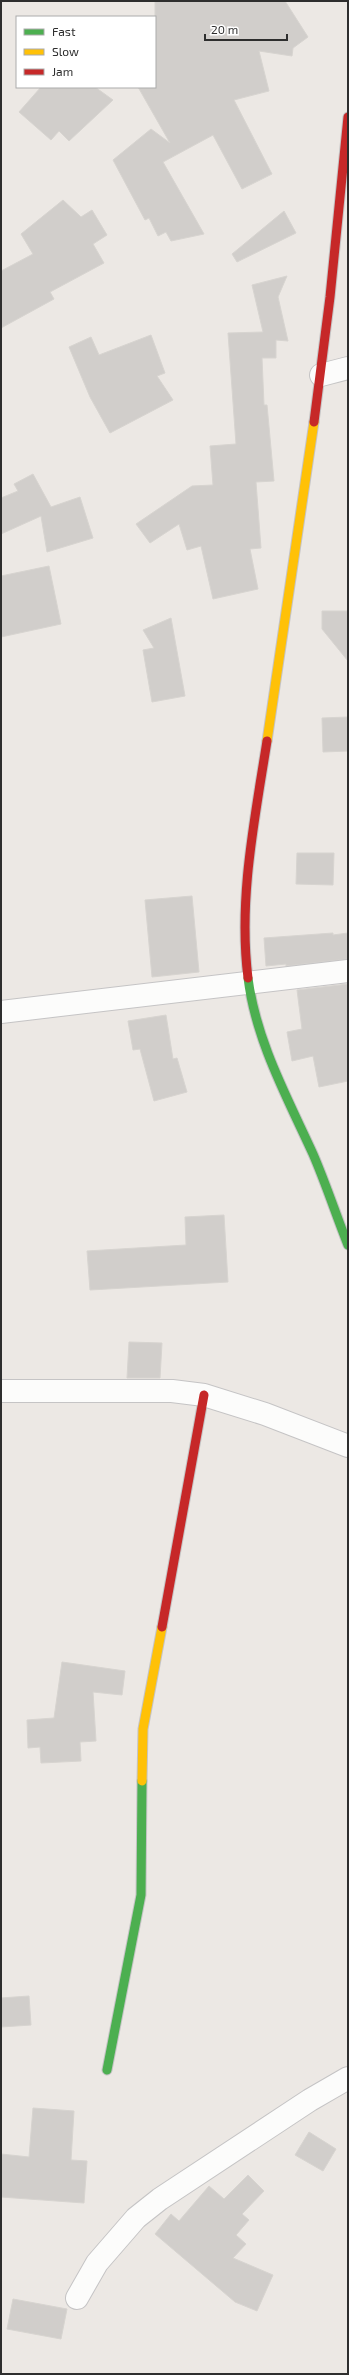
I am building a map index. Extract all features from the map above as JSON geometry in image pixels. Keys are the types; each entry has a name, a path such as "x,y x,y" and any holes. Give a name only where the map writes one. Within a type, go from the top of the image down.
{"street":[{"path":"347,1239 323,1177 273,1070 256,1023 248,983 246,948 247,897 253,836 321,375 339,231 348,117"},
{"path":"321,375 348,368"},
{"path":"1,1012 348,971"},
{"path":"1,1391 172,1391 204,1395 265,1414 348,1446"},
{"path":"106,2070 141,1895 143,1729 204,1395"},
{"path":"77,2298 97,2263 136,2218 160,2199 303,2104 348,2078"}],"building":[{"path":"155,1 285,1 308,37 293,48 292,56 259,51 269,91 234,100 272,174 242,189 213,135 163,162 204,234 171,241 166,232 158,236 149,218 145,220 113,160 151,129 170,143 139,88 156,88"},
{"path":"40,88 96,88 113,100 69,141 59,131 51,140 19,112"},
{"path":"63,200 81,217 92,210 107,235 93,244 104,263 50,292 54,299 1,328 1,271 33,254 21,234"},
{"path":"284,211 296,233 237,262 232,254"},
{"path":"287,276 278,297 288,341 276,340 276,358 262,358 264,405 267,405 274,481 256,482 261,548 250,549 258,589 213,599 201,546 187,550 179,524 150,543 136,524 192,486 213,485 210,446 236,444 228,333 263,332 252,285"},
{"path":"151,335 165,373 157,376 173,400 110,433 90,397 69,347 91,337 99,355"},
{"path":"33,474 51,507 80,497 93,538 47,552 41,516 1,534 1,498 18,491 14,484"},
{"path":"49,566 61,624 1,637 1,576"},
{"path":"322,611 348,611 348,661 322,629"},
{"path":"171,618 185,696 152,702 143,650 154,648 143,630"},
{"path":"348,717 348,751 323,752 322,718"},
{"path":"297,853 334,853 333,885 296,884"},
{"path":"192,896 199,972 152,977 145,900"},
{"path":"333,933 333,935 348,933 348,959 286,966 286,964 266,966 264,938"},
{"path":"348,984 348,1081 319,1087 313,1056 292,1061 287,1032 302,1029 297,990"},
{"path":"166,1015 173,1059 177,1058 187,1092 154,1101 140,1049 133,1050 128,1021"},
{"path":"224,1215 228,1282 90,1290 87,1251 186,1245 185,1217"},
{"path":"129,1342 162,1343 160,1378 127,1378"},
{"path":"62,1662 125,1671 122,1695 93,1692 96,1741 80,1742 81,1761 41,1763 40,1747 28,1748 27,1720 54,1718"},
{"path":"29,1996 31,2025 1,2027 1,1998"},
{"path":"33,2108 74,2111 71,2160 87,2161 84,2203 1,2197 1,2154 29,2157"},
{"path":"309,2132 336,2149 323,2171 295,2155"},
{"path":"248,2175 264,2191 242,2214 249,2220 236,2235 246,2244 233,2258 273,2275 257,2311 235,2302 155,2234 171,2214 179,2221 209,2186 224,2199"},
{"path":"13,2299 67,2309 61,2339 7,2329"}],"traffic: fast":[{"path":"248,978 252,1001 265,1046 283,1090 318,1165 348,1245"},
{"path":"107,2070 141,1895 142,1781"}],"traffic: slow":[{"path":"267,741 314,422"},
{"path":"142,1781 143,1729 162,1627"}],"traffic: jam":[{"path":"314,422 330,297 348,117"},
{"path":"248,978 245,948 246,889 253,829 267,741"},
{"path":"162,1627 204,1395"}]}
